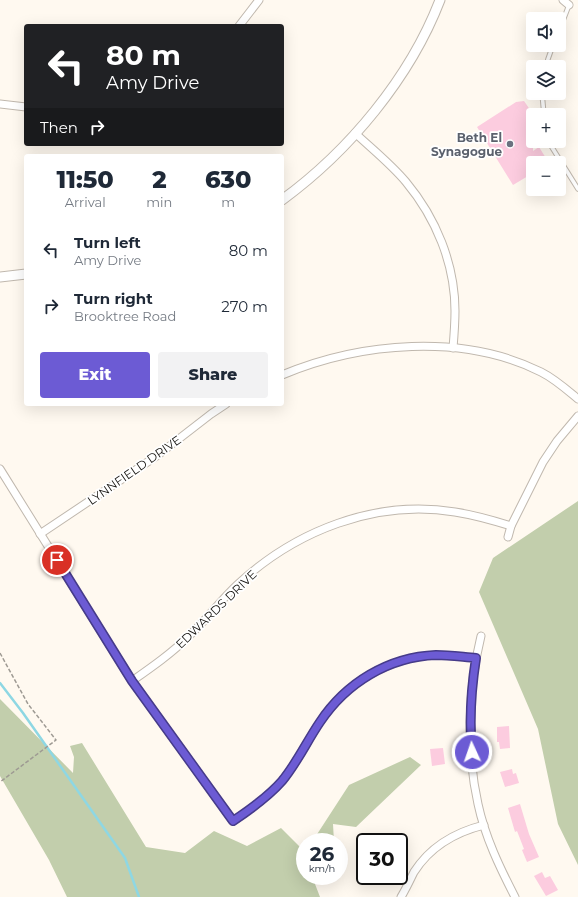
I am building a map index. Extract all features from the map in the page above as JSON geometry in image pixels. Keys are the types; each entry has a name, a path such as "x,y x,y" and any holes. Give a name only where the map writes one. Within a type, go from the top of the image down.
{"street":[{"path":"241,24 259,0"},
{"path":"284,198 309,179 341,148 382,102 427,30 440,0"},
{"path":"0,104 24,107"},
{"path":"355,134 406,182 426,210 441,239 450,270 454,294 455,311 453,348"},
{"path":"0,277 24,274"},
{"path":"284,374 327,359 363,352 403,347 453,348 482,353 526,365 556,381 578,399"},
{"name":"LYNNFIELD DRIVE","path":"40,534 158,455 223,406"},
{"path":"508,537 511,526 543,462 557,441 578,416"},
{"path":"0,469 132,681 233,821 257,805 282,780 293,766 329,709 341,696 367,676 391,664 421,657 441,655 476,658"},
{"name":"EDWARDS DRIVE","path":"132,681 170,654 236,586 248,576 285,548 326,527 366,516 415,509 453,511 474,515 511,526"},
{"path":"481,636 471,692 471,743 477,798 484,825 494,852 515,897"},
{"path":"401,897 415,871 434,850 457,834 484,825"}],"lane":[{"path":"564,12 566,2"},
{"path":"552,148 578,189"}],"path":[{"path":"0,653 28,704 56,740 0,782"}],"green space":[{"path":"578,501 578,865 558,824 538,729 479,592 493,558"},
{"path":"0,699 73,773 74,757 70,746 82,743 146,847 185,853 214,831 247,846 281,828 296,843 296,885 315,885 320,897 67,897 49,860 0,776"},
{"path":"410,757 421,765 356,827 333,824 334,833 318,833 349,785"}],"building":[{"name":"Beth El Synagogue","path":"524,101 529,108 526,108 526,148 533,148 533,151 540,148 545,156 526,156 526,177 513,185 477,127 516,102"},
{"path":"509,726 510,748 500,749 499,742 497,742 497,727"},
{"path":"443,748 445,764 432,766 430,749"},
{"path":"512,769 513,774 516,773 519,783 505,787 500,772"},
{"path":"520,804 529,834 539,857 527,862 522,850 524,849 517,831 515,832 508,808"},
{"path":"542,872 545,878 550,876 558,890 546,896 534,876"}],"waterway":[{"path":"0,683 23,713 125,858 139,897"}],"place":[{"name":"Beth El Synagogue","path":"510,144"}],"route":[{"path":"57,560 132,681 233,821 257,805 271,793 293,766 329,709 341,696 352,686 367,676 391,664 408,659 437,655 476,658 471,692 470,718 472,752"}]}
